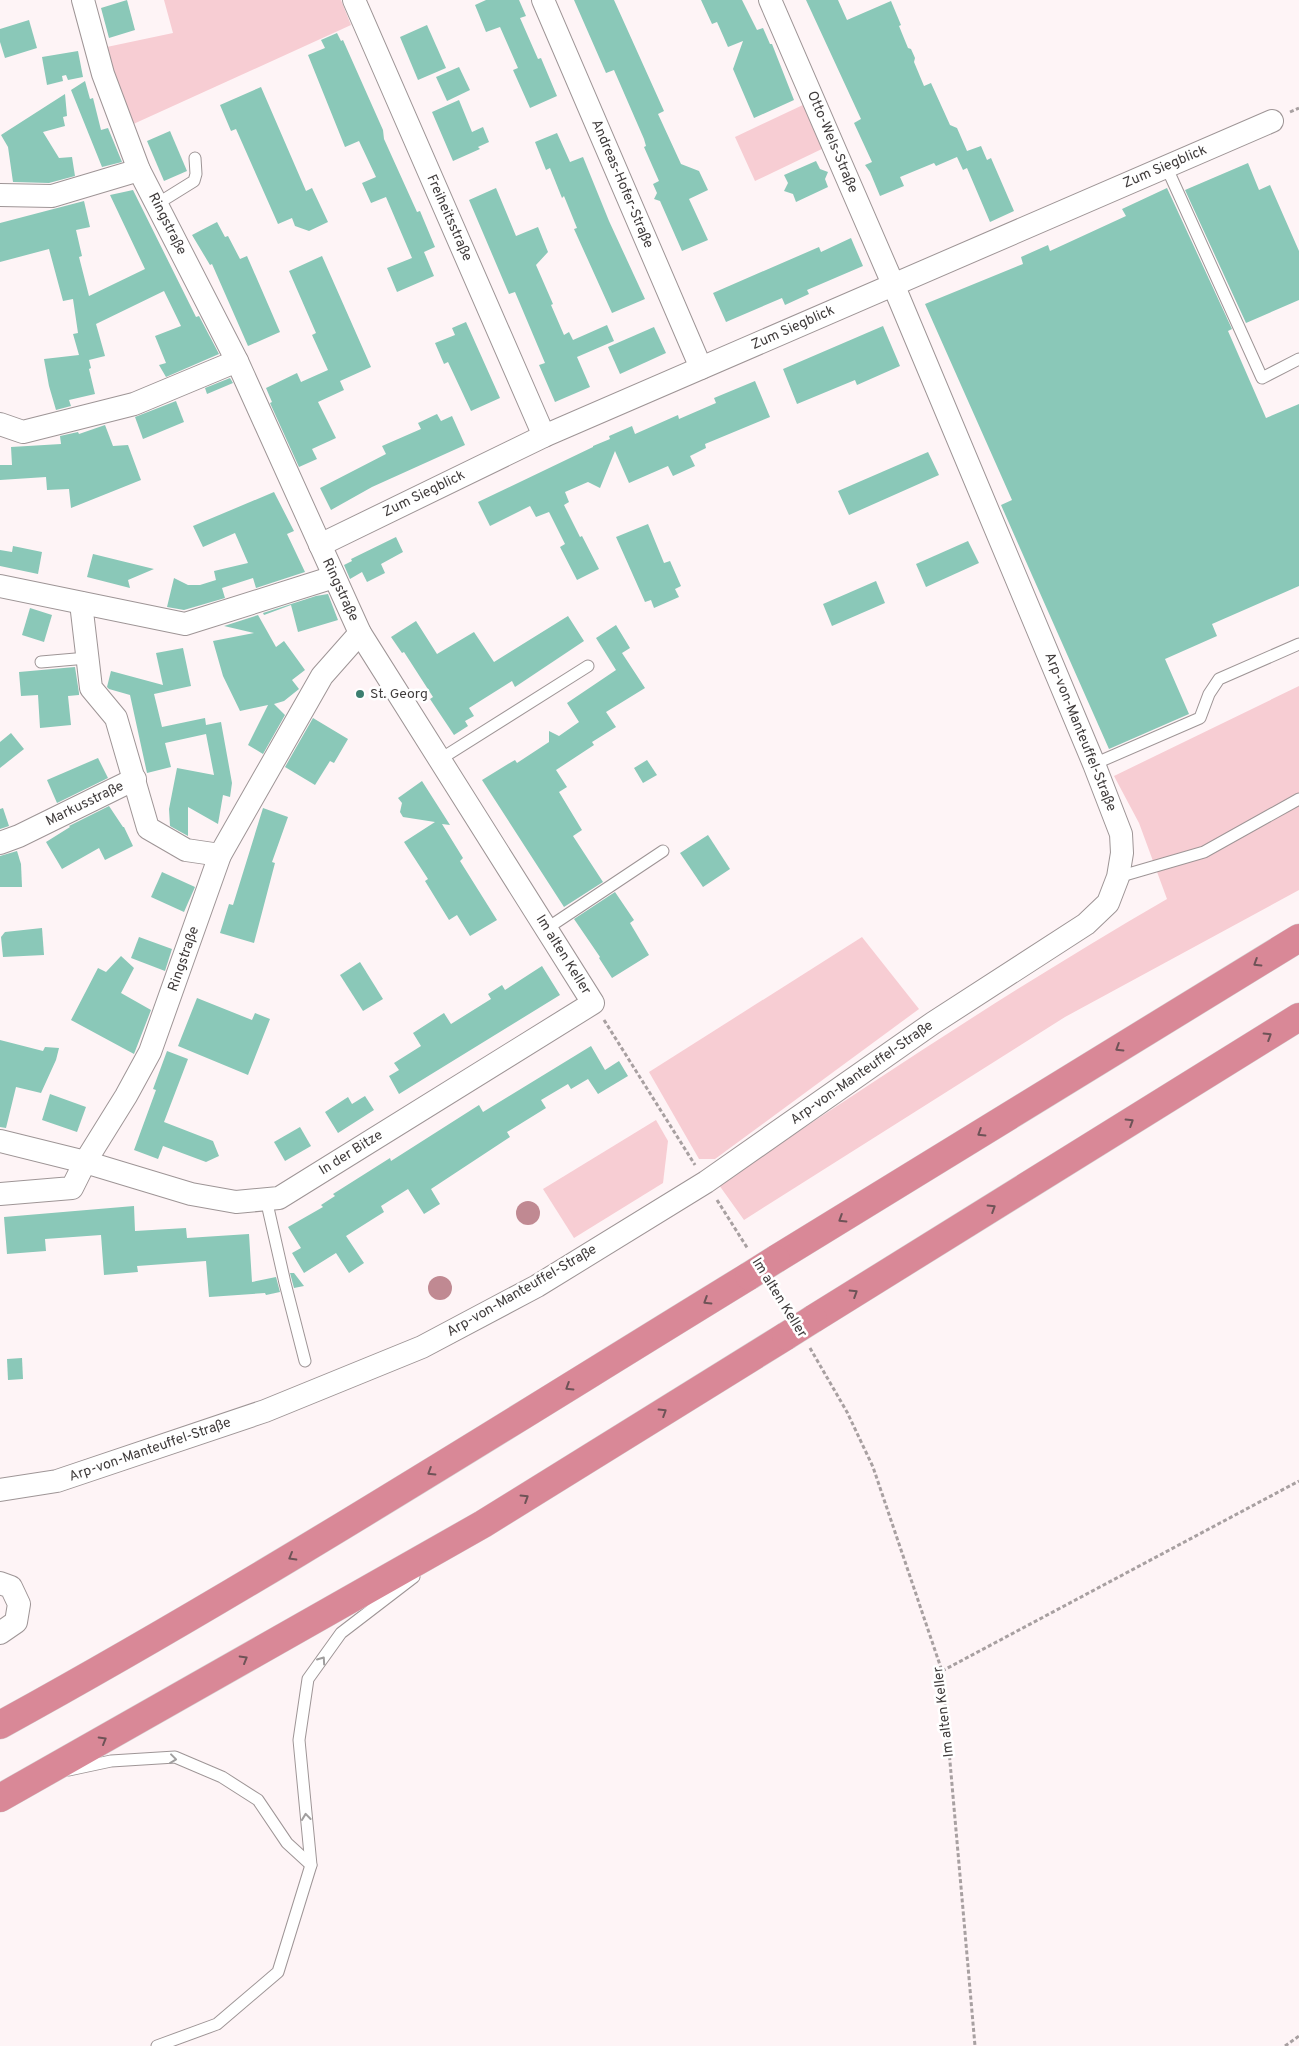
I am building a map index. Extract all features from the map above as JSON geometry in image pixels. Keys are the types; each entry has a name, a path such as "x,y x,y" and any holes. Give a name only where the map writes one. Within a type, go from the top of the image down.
{"highway":[{"path":"0,1725 88,1676 300,1552 1299,938"},
{"path":"0,1798 483,1524 1299,1017"}],"street":[{"name":"Ringstraße","path":"0,1194 72,1188 85,1162 126,1096 150,1052 220,855 322,676 360,633 237,361 140,170 103,74 83,0"},
{"name":"Freiheitsstraße","path":"354,0 544,436"},
{"name":"Andreas-Hofer-Straße","path":"543,0 701,368"},
{"name":"Otto-Wels-Straße","path":"770,0 893,284"},
{"name":"Zum Siegblick","path":"320,545 544,436 1272,121"},
{"path":"3,190 52,196 140,170"},
{"name":"Arp-von-Manteuffel-Straße","path":"0,1490 56,1481 255,1414 422,1347 537,1286 706,1182 933,1023 1086,924 1108,902 1118,877 1122,853 1121,834 1094,764 893,284"},
{"path":"0,424 23,432 134,404 237,361"},
{"path":"0,586 185,624 334,578"},
{"path":"81,603 91,688 116,718 135,779"},
{"name":"Im alten Keller","path":"360,633 593,1003"},
{"name":"Markusstraße","path":"0,843 19,836 135,779 148,828 186,850 220,855"},
{"name":"In der Bitze","path":"85,1162 191,1194 236,1202 279,1198 593,1003"},
{"path":"0,1140 85,1162"},
{"path":"0,1583 11,1587 19,1604 16,1622 0,1633"}],"lane":[{"path":"157,204 194,182 196,174 195,158"},
{"path":"1166,166 1262,378 1299,359"},
{"path":"1094,764 1200,718 1209,694 1219,679 1299,644"},
{"path":"41,662 87,658"},
{"path":"439,760 588,666"},
{"path":"1118,877 1204,852 1299,799"},
{"path":"546,929 664,852"},
{"path":"266,1200 305,1360"},
{"path":"157,2046 217,2024 278,1972 311,1865 299,1740 308,1679 341,1633 483,1524"},
{"path":"39,1776 111,1761 175,1757 222,1777 258,1800 287,1843 311,1865"}],"path":[{"name":"Im alten Keller","path":"593,1003 798,1328 847,1412 873,1467 942,1671 976,2046"},
{"path":"942,1671 1299,1481"},
{"path":"1285,2046 1299,2036"}],"shaded area":[{"path":"164,0 341,0 351,25 129,126 102,48 173,33"},
{"path":"805,104 826,147 755,181 735,137"},
{"path":"1299,686 1299,890 1065,1017 744,1220 719,1185 996,1002 1167,899 1139,823 1114,776"},
{"path":"862,937 919,1009 715,1159 699,1159 649,1072"},
{"path":"656,1120 668,1141 663,1183 574,1238 543,1189"},
{"path":"528,1201 533,1202 539,1208 539,1218 533,1224 528,1225 523,1224 517,1218 516,1213 517,1208 523,1202"},
{"path":"435,1276 445,1276 452,1283 452,1293 445,1300 435,1300 428,1293 428,1283"}],"building":[{"path":"127,0 135,30 109,38 101,8"},
{"path":"486,0 519,0 526,16 520,18 538,59 541,58 557,96 530,108 513,70 518,68 500,27 486,32 475,5"},
{"path":"574,0 614,0 664,111 658,114 681,164 699,171 708,190 689,199 708,240 682,251 660,201 654,199 657,193 653,184 659,181 644,147 646,146 644,139 614,70 606,73"},
{"path":"701,0 742,0 757,30 763,28 770,44 772,44 794,100 754,118 733,69 743,41 728,47 717,22 712,24"},
{"path":"806,0 838,0 847,20 891,1 908,48 911,49 915,58 914,62 924,86 931,83 950,125 957,128 967,151 981,146 987,160 991,158 1014,211 990,222 967,168 963,170 957,157 936,166 934,163 900,177 904,186 880,196 865,165 872,162 854,123 861,119"},
{"path":"29,20 37,48 5,58 0,42 0,29"},
{"path":"427,25 446,68 418,80 400,37"},
{"path":"337,33 341,41 343,40 383,130 384,139 417,212 420,211 435,247 424,252 434,276 397,292 387,268 412,258 386,197 371,203 362,183 376,177 359,141 345,147 308,55 325,48 321,40"},
{"path":"78,51 83,77 68,80 66,75 62,76 63,81 47,85 42,57"},
{"path":"459,67 470,90 447,101 436,77"},
{"path":"85,81 90,99 93,98 101,130 108,128 122,162 102,167 71,90"},
{"path":"261,87 306,191 312,188 328,222 309,231 295,226 292,218 278,224 236,129 231,131 220,105"},
{"path":"65,94 67,116 63,117 65,126 43,132 59,158 72,157 75,176 49,183 13,182 8,147 1,135"},
{"path":"459,100 472,132 483,127 489,142 478,147 480,149 453,161 432,112"},
{"path":"170,131 187,171 164,181 147,141"},
{"path":"557,133 570,162 583,157 609,221 645,299 612,313 574,229 577,228 564,196 562,198 550,168 546,170 535,142"},
{"path":"816,161 820,169 828,172 825,179 828,187 796,202 793,194 784,191 788,183 784,175"},
{"path":"1248,163 1259,190 1270,185 1299,251 1299,300 1246,323 1185,190"},
{"path":"496,188 516,236 538,227 548,252 536,265 564,335 569,332 573,340 607,325 614,341 577,357 590,387 555,402 539,365 545,363 515,292 509,294 469,200"},
{"path":"1167,188 1232,329 1228,331 1266,418 1299,404 1299,586 1212,624 1217,636 1165,659 1189,714 1109,749 1001,505 1012,500 925,304 1023,264 1021,257 1048,245 1050,251 1126,216 1122,209"},
{"path":"133,190 196,317 199,316 219,354 166,377 159,365 166,363 155,336 181,326 164,291 96,324 105,356 89,360 91,368 89,369 95,394 69,400 71,406 56,410 44,359 79,355 73,334 78,333 73,299 63,301 49,249 0,262 0,223 84,201 90,227 76,230 82,256 79,257 89,296 145,269 110,195"},
{"path":"217,222 225,237 228,236 240,259 247,256 280,332 248,346 212,264 210,265 192,235"},
{"path":"851,238 863,266 807,290 809,294 785,305 782,298 726,322 713,293 819,247 821,252"},
{"path":"322,256 371,367 340,381 344,390 318,402 336,438 312,449 317,459 299,467 270,403 272,402 266,388 297,373 301,382 328,370 312,335 316,333 289,271"},
{"path":"466,322 500,398 471,411 448,362 444,364 435,343 455,335 452,328"},
{"path":"883,326 900,366 857,385 855,380 797,404 783,369"},
{"path":"654,327 666,353 620,374 608,347"},
{"path":"230,378 233,383 207,394 205,388"},
{"path":"755,381 770,417 705,444 706,448 690,456 695,466 673,476 668,466 629,483 615,451 600,488 588,482 565,492 569,502 564,505 599,569 577,580 560,547 565,544 549,512 536,517 530,506 490,526 478,502 610,439 609,436 632,426 635,434 678,415 679,419 716,403 714,398"},
{"path":"176,401 184,422 143,439 135,417"},
{"path":"437,414 441,421 452,416 465,445 372,487 331,510 320,488 386,454 382,446 421,429 418,423"},
{"path":"105,425 113,446 128,445 141,480 71,508 69,489 47,490 46,477 0,480 0,465 12,465 11,447 61,444 60,436 78,432 79,434"},
{"path":"928,452 939,475 849,515 838,491"},
{"path":"274,492 294,531 287,534 305,572 256,588 253,578 222,588 225,598 184,610 167,607 174,578 188,585 200,585 216,580 214,571 248,563 235,533 203,547 193,526"},
{"path":"648,524 664,563 670,561 681,586 675,589 679,597 654,608 651,600 645,602 616,537"},
{"path":"396,537 403,552 381,564 385,573 367,582 362,572 350,579 344,565 352,561 351,559"},
{"path":"968,541 979,563 926,587 916,564"},
{"path":"13,546 42,552 38,574 0,566 0,550 12,552"},
{"path":"93,554 154,569 128,580 130,588 87,577"},
{"path":"876,581 885,603 832,626 823,604"},
{"path":"328,594 338,620 298,632 291,605 264,615 263,613 316,596"},
{"path":"30,608 52,615 44,642 22,635"},
{"path":"258,615 276,647 284,641 305,670 292,680 299,689 284,701 274,704 285,715 263,754 248,745 268,705 240,711 223,676 213,641 254,633 224,626"},
{"path":"568,616 584,641 515,687 512,681 469,708 474,716 465,721 468,726 454,735 430,699 433,697 404,652 402,653 391,637 416,621 437,654 474,632 494,662"},
{"path":"616,625 630,648 622,653 645,688 606,712 616,727 592,742 594,745 556,770 567,787 559,792 582,830 573,836 603,882 564,907 482,780 515,760 517,763 549,742 549,731 559,736 579,722 567,703 616,670 596,638"},
{"path":"183,648 191,686 154,694 162,727 205,718 206,725 221,722 232,783 230,797 223,795 218,824 188,807 188,836 170,826 169,809 177,768 214,775 206,734 165,743 171,767 147,773 130,695 107,687 111,671 163,685 156,653"},
{"path":"75,667 79,695 68,696 71,725 40,728 38,695 21,696 19,672"},
{"path":"313,718 348,739 334,763 330,761 315,785 285,767"},
{"path":"11,733 24,749 0,768 0,742"},
{"path":"98,758 108,778 57,803 47,780"},
{"path":"647,760 657,775 643,783 634,768"},
{"path":"422,781 450,825 442,824 463,858 460,861 497,920 470,936 457,915 449,920 425,881 428,879 404,842 435,822 403,817 400,812 402,803 398,798"},
{"path":"109,806 124,827 133,846 105,860 99,848 62,869 46,842 69,826"},
{"path":"3,808 9,826 0,829 0,809"},
{"path":"263,808 288,817 272,862 275,863 254,943 220,933 229,904 233,905"},
{"path":"708,835 730,869 703,887 680,853"},
{"path":"17,851 21,864 22,887 0,887 0,856"},
{"path":"162,872 195,887 184,912 151,897"},
{"path":"615,892 634,920 630,923 649,955 612,978 574,919"},
{"path":"42,928 44,955 3,957 1,937 5,932"},
{"path":"139,937 172,949 165,971 131,958"},
{"path":"121,956 134,968 121,993 151,1010 134,1054 71,1020 98,968 106,972"},
{"path":"360,962 383,999 363,1011 340,975"},
{"path":"542,966 560,995 399,1094 389,1076 399,1070 394,1063 421,1046 413,1033 444,1013 451,1024 491,999 488,994 502,985 505,990"},
{"path":"197,998 252,1020 255,1013 270,1019 248,1075 178,1046"},
{"path":"0,1040 43,1051 45,1047 59,1048 56,1060 41,1093 16,1087 6,1128 0,1127"},
{"path":"591,1046 605,1070 619,1061 628,1076 598,1094 588,1079 571,1089 568,1084 541,1100 546,1108 507,1132 510,1137 431,1189 440,1204 424,1214 408,1189 381,1206 384,1212 346,1236 364,1263 349,1273 336,1253 304,1273 292,1253 301,1248 288,1227 323,1207 321,1205 335,1196 333,1194 390,1158 391,1161 479,1105 483,1112"},
{"path":"167,1051 188,1059 164,1122 213,1141 219,1156 206,1162 163,1146 158,1159 134,1150 156,1090 153,1089"},
{"path":"50,1094 86,1107 77,1132 42,1120"},
{"path":"365,1096 374,1110 338,1133 325,1112 348,1097 352,1104"},
{"path":"300,1127 311,1146 285,1161 274,1142"},
{"path":"134,1206 135,1231 186,1228 187,1238 249,1234 252,1282 276,1277 280,1292 266,1295 265,1293 209,1297 206,1261 137,1266 138,1272 104,1275 101,1235 45,1239 46,1251 7,1254 4,1217"},
{"path":"290,1273 294,1273 304,1286 294,1288"},
{"path":"22,1358 23,1379 8,1380 7,1359"}],"place":[{"name":"St. Georg","path":"360,694"}]}
